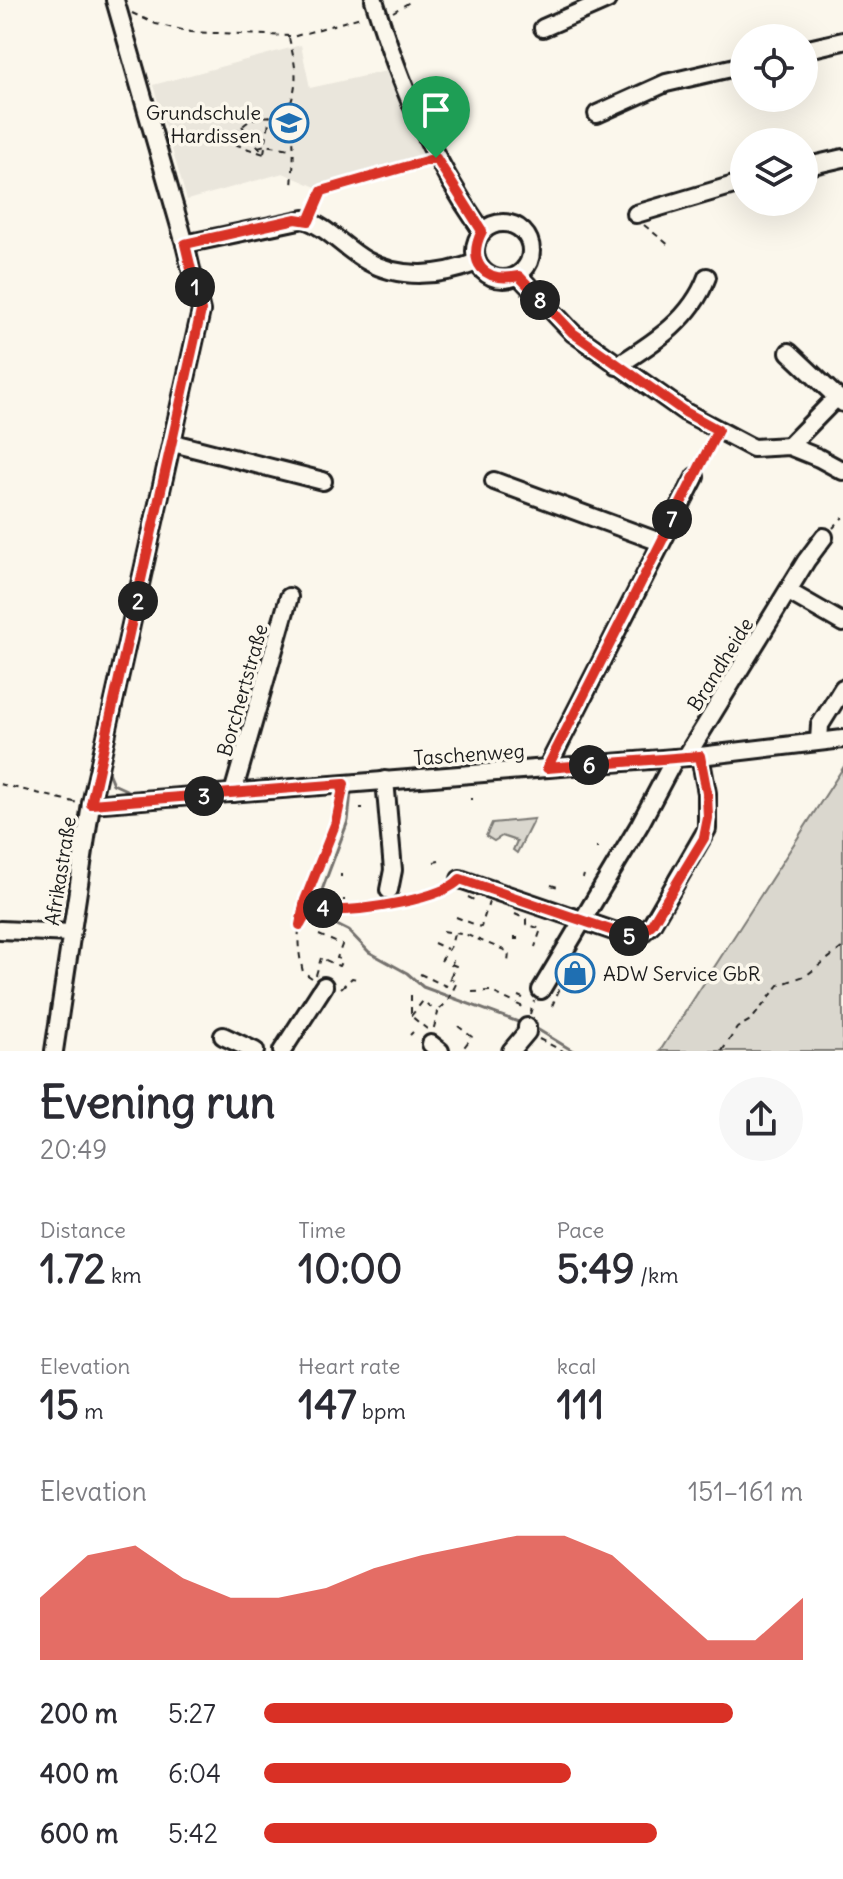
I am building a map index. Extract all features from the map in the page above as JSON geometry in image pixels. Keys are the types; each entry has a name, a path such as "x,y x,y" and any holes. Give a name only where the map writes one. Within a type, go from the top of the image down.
{"street":[{"path":"543,28 607,0"},
{"name":"Afrikastraße","path":"54,1051 91,804 201,311 185,244 116,4"},
{"path":"376,8 398,75 436,158 482,231"},
{"path":"818,47 843,41"},
{"path":"597,114 666,83 730,68"},
{"path":"818,164 843,158"},
{"path":"636,214 730,186"},
{"path":"185,244 296,219 309,221 367,261 390,269 417,275 441,273 477,262"},
{"path":"519,276 530,257 532,245 527,234 508,223 482,231 475,245 477,262 484,272 496,277 519,276 573,333 685,412 753,448 789,446 843,471"},
{"path":"617,366 662,337 688,310 707,277"},
{"path":"789,352 840,400 789,446"},
{"path":"173,443 323,481"},
{"path":"547,768 695,477"},
{"path":"494,481 660,542"},
{"name":"Brandheide","path":"541,990 657,796 687,757 806,561 824,537"},
{"path":"789,592 843,623"},
{"name":"Borchertstraße","path":"233,793 289,597"},
{"path":"819,741 820,725 843,688"},
{"name":"Taschenweg","path":"91,804 687,757 843,739"},
{"path":"460,879 628,936 641,934 652,924 707,829 707,793 687,757"},
{"path":"385,780 393,870 389,890"},
{"path":"0,930 71,933"},
{"path":"282,1051 324,986"},
{"path":"511,1051 527,1027"},
{"path":"223,1036 255,1051"}],"path":[{"path":"287,116 295,93 297,69 289,38 371,14 376,8 385,17 413,0"},
{"path":"116,4 156,24 191,32 295,36"},
{"path":"264,154 270,116"},
{"path":"264,154 228,142 253,117 287,116"},
{"path":"287,116 290,120 292,188"},
{"path":"242,126 264,154"},
{"path":"258,146 292,150"},
{"path":"255,151 258,146"},
{"path":"309,221 322,191 436,158"},
{"path":"636,214 645,226 670,246"},
{"path":"695,477 718,430"},
{"path":"0,784 64,801 91,804"},
{"path":"324,986 303,972 298,949 300,925 305,900 336,822 344,784"},
{"path":"434,862 439,861"},
{"path":"300,925 306,914 315,908 335,910 407,902 454,886 460,879"},
{"path":"551,885 558,887"},
{"path":"456,917 481,927 490,903 477,900"},
{"path":"515,910 515,914 526,919 526,924 541,929 535,947"},
{"path":"443,931 481,940 509,952 508,963"},
{"path":"441,961 455,932"},
{"path":"319,935 342,945 337,958 342,960 339,966 321,958 316,974 324,986"},
{"path":"434,943 448,950"},
{"path":"722,1051 737,1028 752,1019 779,985 807,975 843,947"},
{"path":"420,974 446,986 452,980 456,966 451,965 455,955"},
{"path":"341,988 352,978 357,979"},
{"path":"437,1012 450,997 457,982 452,980"},
{"path":"552,1006 562,983"},
{"path":"477,987 480,992"},
{"path":"541,990 537,993 527,1027 563,1051"},
{"path":"472,992 492,991 523,1007"},
{"path":"411,995 411,1016"},
{"path":"518,996 523,998"},
{"path":"503,1005 507,1000"},
{"path":"411,1016 423,1001 437,1012 439,1016 432,1041"},
{"path":"411,1016 426,1028 432,1041"},
{"path":"458,1026 472,1037 461,1051"}],"shaded area":[{"name":"Grundschule Hardissen","path":"301,45 310,88 391,70 429,157 318,188 283,173 187,200 153,85"},
{"path":"843,768 843,1051 660,1051"},
{"path":"534,819 517,853 513,850 517,841 502,836 494,841 486,836 492,823"}],"waterway":[{"path":"108,772 113,784 133,793"},
{"path":"316,906 348,821 351,791"},
{"path":"317,911 323,918 349,931 369,952 407,973 423,987 521,1023"},
{"path":"532,1026 573,1051"}],"place":[{"name":"Grundschule Hardissen","path":"289,123"},
{"name":"ADW Service GbR","path":"575,973"}],"route":[{"path":"436,158 482,231 475,245 475,254 484,272 496,277 519,276 573,333 685,412 718,430 547,768 700,756 707,793 708,818 704,838 652,924 636,935 628,936 460,879 454,886 407,902 335,910 315,908 306,914 300,925 305,900 336,822 344,784 91,804 201,311 185,244 296,219 309,221 322,191 436,158"}]}
